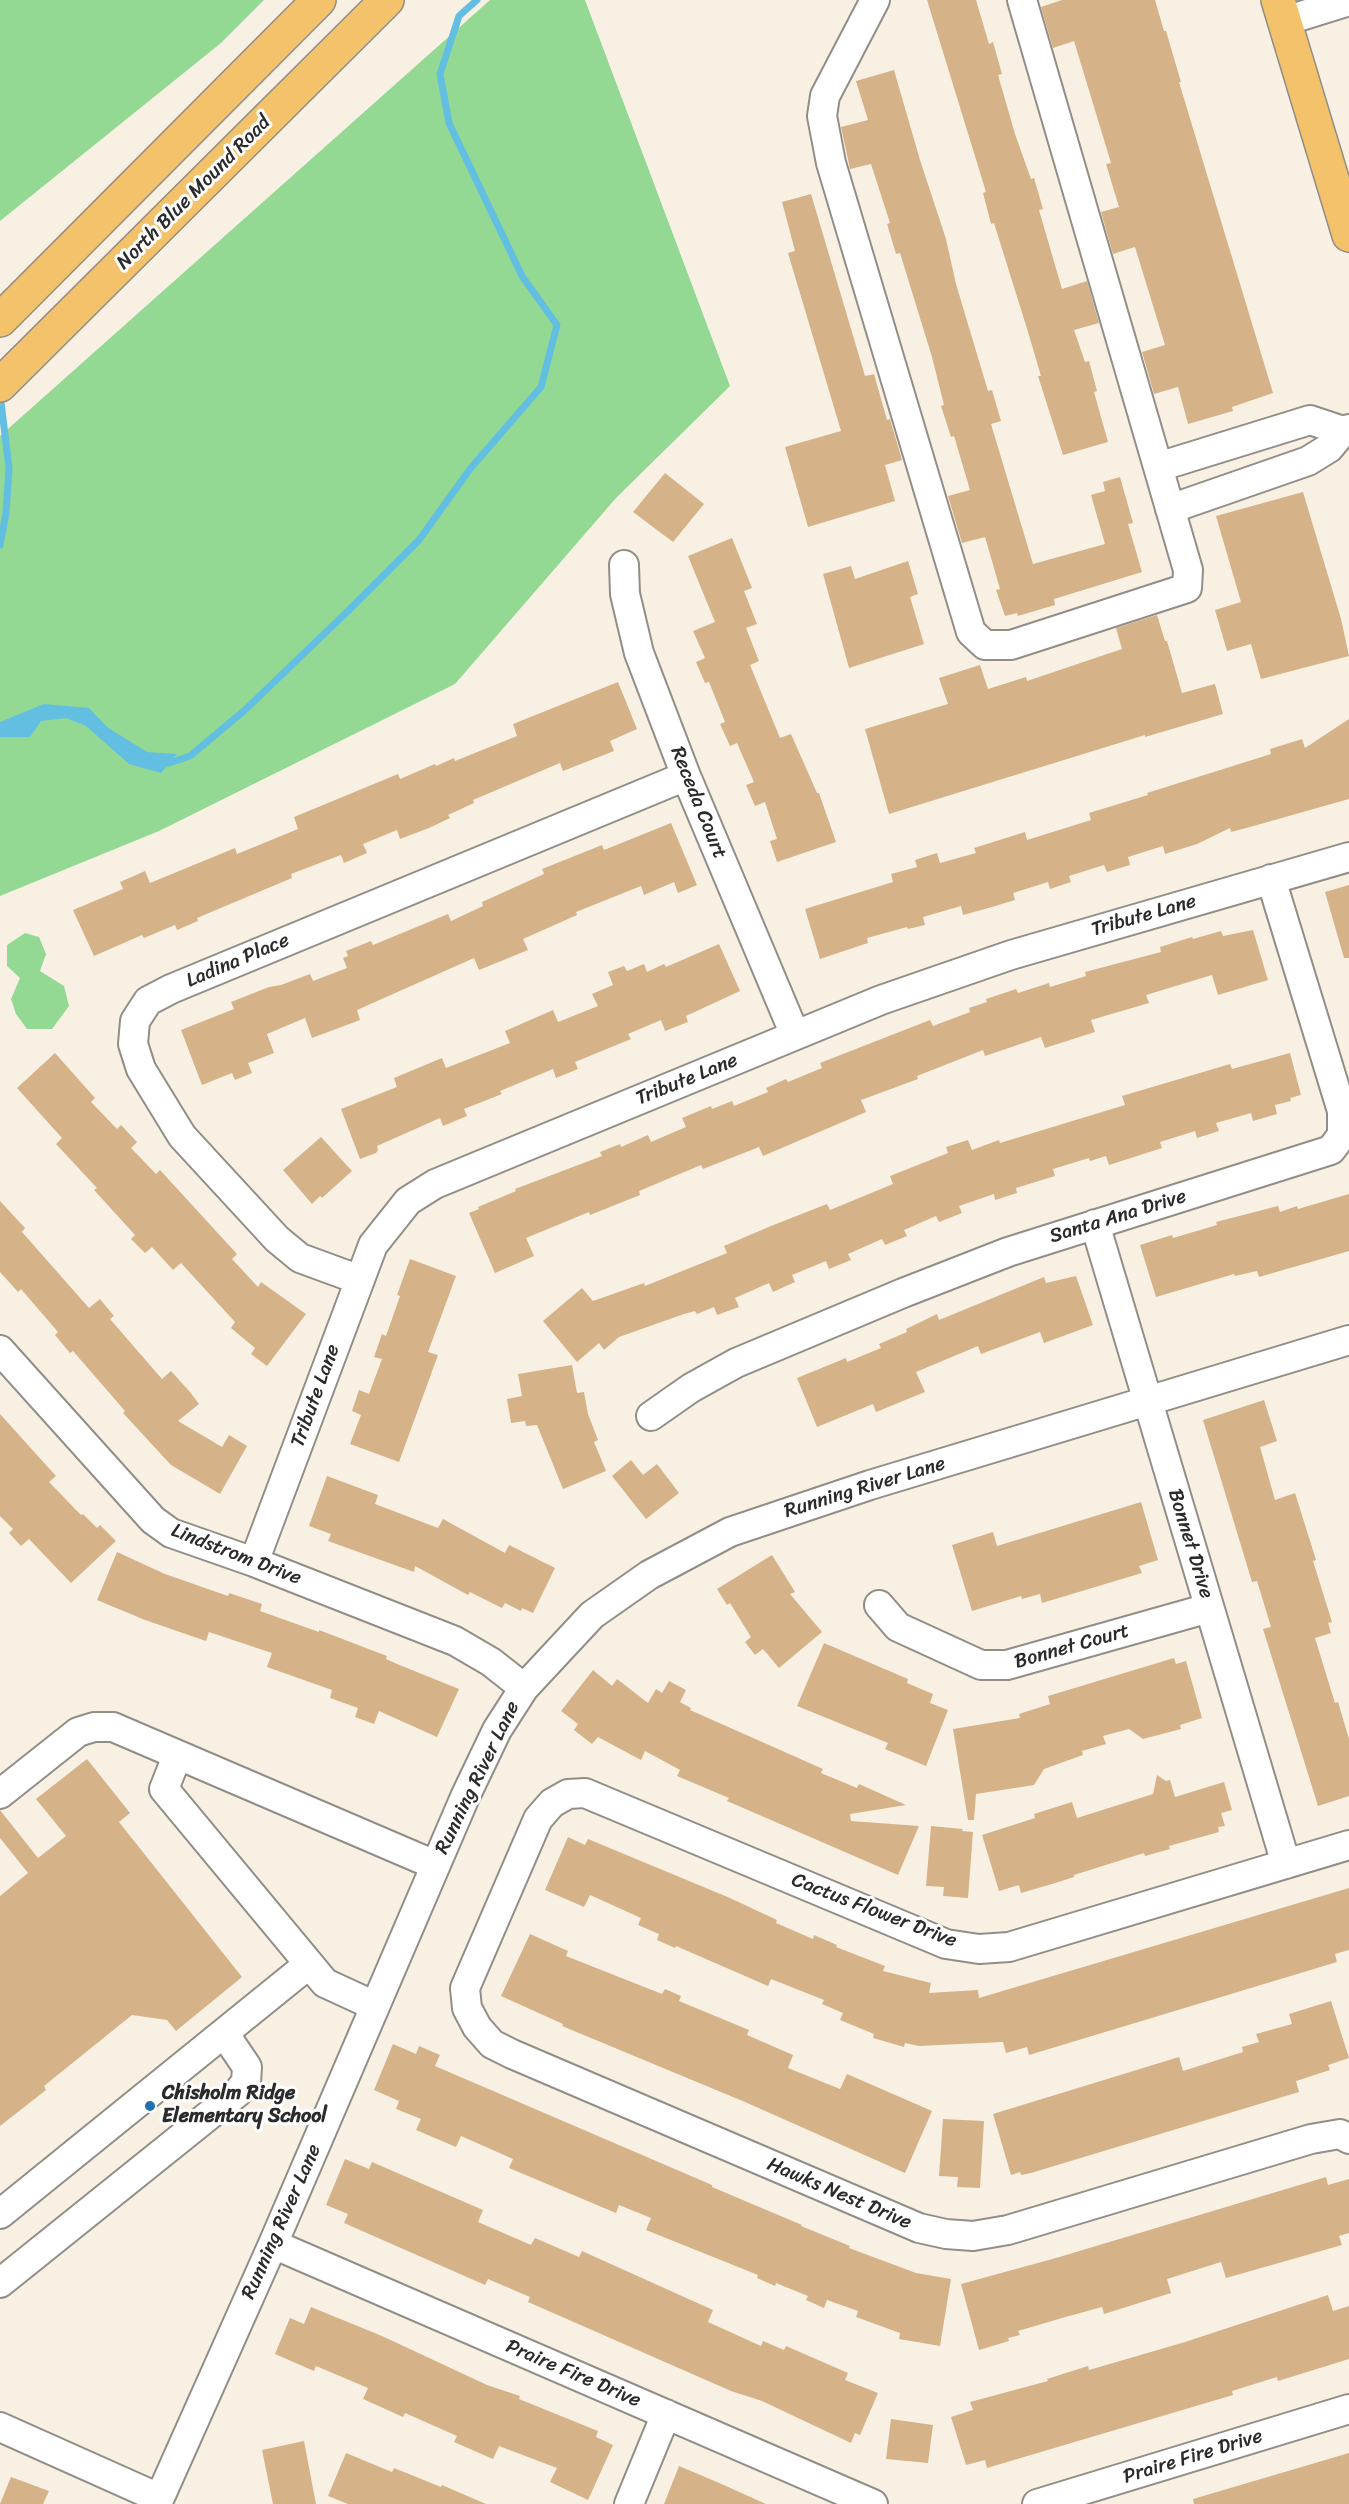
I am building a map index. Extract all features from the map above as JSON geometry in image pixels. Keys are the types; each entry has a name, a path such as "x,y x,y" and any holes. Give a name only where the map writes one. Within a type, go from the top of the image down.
{"main road":[{"path":"8,311 319,0"},
{"name":"North Blue Mound Road","path":"0,385 387,0"},
{"path":"1281,11 1349,235"}],"street":[{"path":"875,0 825,96 822,116 831,163 971,632 985,645 1011,645 1186,588 1188,570 1022,0"},
{"path":"1281,11 1349,1"},
{"path":"1158,467 1310,420 1346,430 1329,448 1308,461 1170,509"},
{"name":"Receda Court","path":"624,565 625,594 631,626 686,776 795,1035"},
{"name":"Ladina Place","path":"360,1280 300,1258 292,1252 277,1239 182,1136 141,1069 133,1044 135,1021 147,1002 171,989 686,776"},
{"name":"Tribute Lane","path":"254,1562 372,1245 408,1201 435,1184 881,1000 1011,955 1349,856"},
{"name":"Santa Ana Drive","path":"651,1416 691,1388 736,1363 903,1293 1008,1252 1331,1150 1342,1135 1342,1111 1271,879"},
{"name":"Bonnet Drive","path":"1095,1224 1286,1864"},
{"name":"Running River Lane","path":"158,2501 273,2244 435,1865 497,1730 524,1688 592,1615 649,1575 730,1532 870,1485 1349,1340"},
{"name":"Lindstrom Drive","path":"0,1350 153,1520 171,1533 254,1562 455,1641 491,1662 524,1688"},
{"name":"Bonnet Court","path":"879,1605 898,1627 981,1665 1007,1665 1209,1608"},
{"path":"0,1794 78,1732 94,1727 113,1727 435,1865"},
{"path":"177,1756 164,1789 325,1983 375,2006"},
{"name":"Cactus Flower Drive","path":"500,1903 538,1819 552,1803 568,1794 585,1793 946,1944 979,1949 1010,1947 1349,1845"},
{"name":"Hawks Nest Drive","path":"500,1903 465,1988 467,2008 477,2027 492,2043 523,2059 919,2228 973,2236 1008,2230 1311,2139 1340,2134 1349,2139"},
{"path":"0,2214 309,1964"},
{"path":"0,2283 238,2092 246,2082 248,2067 224,2033"},
{"name":"Praire Fire Drive","path":"273,2244 873,2504"},
{"name":"Praire Fire Drive","path":"1037,2504 1349,2409"},
{"path":"629,2504 666,2414"},
{"path":"0,2427 158,2501"}],"green space":[{"path":"0,0 264,0 221,43 0,221"},
{"path":"490,0 585,0 730,386 616,498 455,684 159,831 0,896 0,436"},
{"path":"25,933 39,937 46,954 40,971 64,986 69,1006 52,1029 27,1029 16,1014 11,999 20,978 7,966 7,945"}],"water":[{"path":"44,704 89,708 107,727 147,752 177,754 161,773 129,764 86,726 66,718 41,721 30,737 0,737 0,722"}],"building":[{"path":"927,0 976,0 989,44 993,42 1002,74 998,75 1015,134 1031,179 1034,178 1043,209 1039,210 1062,289 1087,281 1099,323 1074,330 1085,362 1089,361 1097,391 1094,392 1108,442 1063,455 1038,376 1041,376 1028,332 994,223 991,224 983,193 986,192"},
{"path":"1062,0 1155,0 1273,393 1232,407 1233,411 1188,424 1178,387 1154,394 1142,352 1165,345 1135,247 1113,254 1101,212 1119,207 1106,164 1111,163 1074,41 1053,48 1041,7"},
{"path":"894,70 946,239 956,284 988,391 992,390 1001,421 991,424 1033,564 1105,544 1091,495 1105,491 1103,482 1120,477 1133,523 1128,524 1142,572 1054,599 1055,605 1018,616 1017,613 1005,616 996,590 1000,589 985,537 962,543 948,496 970,490 954,436 951,437 941,406 944,405 932,357 900,253 896,254 887,224 890,223 871,164 850,169 841,127 868,120 856,81"},
{"path":"811,194 865,376 874,374 887,420 890,419 902,460 885,465 895,501 808,527 785,447 841,431 788,253 795,251 782,202"},
{"path":"665,473 704,504 673,542 633,512"},
{"path":"1303,492 1341,619 1349,656 1261,679 1251,644 1227,651 1215,610 1241,602 1216,516"},
{"path":"732,538 752,588 744,591 757,624 746,628 759,661 750,665 780,738 791,734 817,793 819,793 836,842 777,862 770,841 777,839 765,802 755,806 746,785 754,782 737,743 730,746 720,724 725,722 709,682 705,683 696,662 705,658 693,631 715,622 688,556"},
{"path":"908,561 918,594 910,597 924,644 849,668 823,574 851,566 855,579"},
{"path":"1157,615 1182,693 1215,684 1223,714 1145,737 1145,735 889,814 865,729 948,704 939,678 980,665 988,689 1026,677 1027,681 1122,649 1116,628"},
{"path":"618,682 637,729 610,741 614,751 563,771 560,763 473,800 474,803 448,815 450,818 429,828 400,839 397,830 363,844 367,853 344,863 341,855 291,874 292,878 197,918 198,921 177,930 175,925 144,938 142,935 94,956 73,910 123,889 120,882 145,871 150,883 235,848 237,854 298,829 294,817 398,774 400,779 435,764 436,766 454,758 455,761 517,736 513,724"},
{"path":"1349,719 1349,799 1231,832 1230,828 1197,844 1165,854 1163,846 1128,857 1130,865 1107,872 1104,865 1069,876 1071,882 1050,889 1048,882 1013,893 1015,900 992,907 963,915 961,906 923,917 925,925 908,929 907,927 867,938 868,943 820,959 805,909 893,882 891,874 917,867 915,860 937,853 940,863 976,853 974,848 1025,832 1027,840 1091,820 1089,813 1271,754 1270,749 1302,739 1305,748"},
{"path":"671,823 697,885 678,893 674,882 644,895 641,886 576,912 577,915 523,939 528,950 479,970 474,958 357,1010 360,1020 312,1038 305,1018 267,1034 274,1053 248,1063 252,1073 235,1080 232,1073 202,1085 181,1030 234,1009 231,1002 310,974 313,981 347,968 343,958 348,956 346,951 371,941 373,945 448,914 451,921 483,906 482,902 544,874 542,869 602,845 604,850"},
{"path":"1349,885 1349,958 1344,958 1325,892"},
{"path":"1253,930 1268,980 1218,995 1212,975 1146,995 1149,1003 1091,1020 1095,1032 1045,1048 1041,1037 985,1056 983,1050 917,1076 918,1079 861,1100 866,1112 763,1156 759,1147 703,1169 701,1165 639,1191 640,1195 590,1215 589,1212 526,1238 534,1256 495,1273 469,1213 516,1191 515,1189 602,1156 600,1152 620,1144 621,1147 648,1135 651,1142 686,1127 682,1118 711,1106 712,1109 732,1101 734,1106 768,1092 766,1088 786,1079 788,1082 822,1068 820,1063 930,1020 933,1026 970,1012 969,1008 987,1002 986,999 1016,989 1018,993 1049,983 1050,987 1086,976 1085,972 1161,952 1160,947 1192,937 1193,939 1221,931 1223,936"},
{"path":"719,944 740,991 686,1016 688,1022 665,1031 661,1020 628,1034 631,1039 575,1062 578,1069 556,1078 553,1069 500,1091 502,1094 464,1109 467,1116 443,1126 440,1118 377,1146 376,1153 360,1159 341,1109 397,1087 394,1078 442,1058 446,1068 510,1043 505,1031 553,1010 558,1022 598,1006 592,994 613,985 608,972 624,966 627,971 644,964 647,972 664,964 666,967"},
{"path":"55,1053 95,1098 91,1102 117,1129 121,1125 137,1142 131,1148 156,1174 160,1170 237,1254 232,1259 258,1287 261,1282 306,1314 267,1366 251,1354 255,1348 231,1328 235,1322 181,1263 173,1270 152,1247 145,1253 131,1239 135,1235 94,1190 97,1188 56,1144 62,1138 17,1088"},
{"path":"1290,1053 1301,1095 1290,1098 1291,1101 1275,1105 1277,1114 1253,1121 1251,1113 1216,1123 1219,1131 1197,1138 1195,1131 1160,1142 1162,1148 1109,1165 1106,1156 1090,1161 1089,1158 1053,1169 1055,1176 1016,1188 1017,1193 995,1200 994,1194 959,1206 962,1213 939,1222 936,1216 904,1230 907,1236 885,1245 882,1239 848,1254 851,1260 829,1269 826,1261 792,1275 795,1282 773,1292 769,1283 735,1298 739,1307 717,1315 714,1307 697,1314 695,1311 684,1314 619,1337 604,1350 599,1343 577,1362 543,1321 582,1288 593,1301 644,1283 645,1286 727,1253 724,1246 771,1226 827,1204 830,1210 893,1184 890,1176 948,1153 946,1147 968,1140 972,1150 999,1140 1000,1143 1125,1105 1122,1096 1230,1064 1232,1069"},
{"path":"321,1137 352,1171 312,1204 283,1170"},
{"path":"1349,1194 1349,1251 1259,1277 1257,1271 1235,1276 1234,1274 1156,1297 1140,1245 1172,1235 1173,1238 1217,1225 1216,1222 1278,1206 1280,1212 1297,1206 1298,1209"},
{"path":"0,1201 25,1228 22,1232 89,1308 100,1299 114,1316 110,1319 162,1379 171,1371 190,1392 199,1404 178,1421 222,1447 229,1435 247,1446 220,1494 171,1465 123,1413 125,1411 73,1351 70,1353 55,1335 58,1332 21,1289 18,1292 0,1272"},
{"path":"410,1259 456,1276 428,1352 438,1355 399,1462 350,1444 361,1415 352,1411 359,1390 369,1394 382,1359 374,1357 382,1334 386,1336"},
{"path":"1076,1276 1093,1325 1044,1343 1040,1332 981,1354 978,1346 916,1372 925,1392 876,1412 873,1404 817,1427 797,1378 846,1358 847,1362 881,1348 879,1344 907,1332 906,1329 937,1314 939,1320 1044,1277 1046,1283"},
{"path":"572,1365 577,1393 584,1392 588,1414 598,1440 594,1442 606,1471 563,1489 537,1425 526,1426 525,1421 511,1423 507,1399 522,1396 518,1374"},
{"path":"1264,1400 1277,1441 1260,1447 1275,1500 1295,1493 1316,1560 1313,1561 1332,1622 1328,1623 1331,1633 1315,1638 1349,1739 1349,1796 1318,1806 1263,1629 1271,1627 1257,1581 1252,1582 1203,1420"},
{"path":"0,1414 56,1476 49,1482 81,1515 83,1514 97,1528 100,1525 116,1541 71,1583 29,1539 21,1546 9,1533 13,1529 0,1516"},
{"path":"631,1460 643,1475 657,1464 679,1493 646,1519 612,1476"},
{"path":"327,1476 378,1495 375,1504 438,1528 443,1519 505,1553 509,1545 555,1568 533,1613 522,1608 521,1611 505,1603 502,1608 470,1592 468,1595 415,1566 414,1572 328,1541 331,1534 309,1526"},
{"path":"1141,1502 1158,1560 1139,1566 1142,1573 1042,1603 1040,1594 1022,1599 1021,1596 972,1611 952,1545 993,1532 997,1546"},
{"path":"117,1552 165,1574 228,1596 229,1593 262,1604 260,1611 387,1656 386,1659 459,1689 437,1737 379,1711 374,1724 355,1717 358,1708 330,1698 332,1690 267,1667 272,1653 209,1632 206,1641 145,1620 97,1600"},
{"path":"772,1555 795,1592 790,1594 822,1632 779,1668 763,1649 755,1655 745,1642 751,1637 730,1603 727,1605 717,1589"},
{"path":"824,1643 908,1679 907,1683 933,1694 930,1703 948,1710 926,1766 885,1749 888,1743 797,1706"},
{"path":"1174,1658 1176,1664 1186,1661 1202,1718 1180,1725 1181,1729 1143,1739 1129,1729 1103,1736 1106,1744 1082,1751 1083,1755 1044,1769 1034,1785 976,1794 974,1820 968,1820 953,1729 1020,1718 1019,1714 1050,1704 1048,1696"},
{"path":"593,1670 612,1686 617,1679 648,1703 656,1689 662,1693 669,1681 686,1690 680,1702 691,1708 690,1710 823,1769 821,1773 857,1788 859,1784 906,1805 850,1814 851,1821 919,1826 898,1875 727,1801 729,1798 677,1776 680,1770 645,1751 641,1760 598,1737 592,1744 574,1730 578,1724 561,1711"},
{"path":"87,1759 130,1813 119,1822 242,1977 176,2031 167,2020 132,2015 44,2086 46,2090 0,2126 0,1896 28,1873 0,1838 0,1810 38,1858 66,1836 36,1799"},
{"path":"1157,1775 1166,1781 1170,1780 1175,1797 1224,1782 1232,1810 1221,1813 1225,1826 1218,1827 1219,1832 1169,1846 1170,1849 1145,1856 1144,1853 1021,1893 1019,1885 999,1891 982,1835 1035,1818 1034,1814 1072,1802 1077,1818 1153,1794"},
{"path":"931,1826 973,1832 968,1898 943,1896 944,1887 926,1886"},
{"path":"568,1837 585,1845 588,1839 730,1898 777,1920 776,1923 813,1939 814,1935 837,1945 836,1947 885,1966 883,1971 931,1983 929,1993 978,1990 979,1998 1349,1888 1349,1950 1335,1954 1337,1962 1029,2055 1027,2047 1006,2053 1003,2042 919,2046 905,2043 904,2047 873,2038 874,2034 840,2020 843,2013 822,2004 824,2000 771,1979 768,1986 657,1940 659,1934 638,1925 641,1918 590,1895 584,1907 545,1890"},
{"path":"530,1934 568,1951 566,1956 662,1994 665,1989 681,1996 679,2001 749,2030 747,2035 793,2055 788,2068 840,2089 847,2074 932,2111 905,2173 745,2102 562,2026 563,2024 501,1996"},
{"path":"1331,2001 1349,2058 1328,2065 1330,2070 1296,2081 1299,2092 1031,2173 1021,2175 1020,2172 1011,2175 993,2114 1179,2057 1183,2071 1243,2052 1242,2047 1259,2042 1256,2034 1292,2024 1289,2014"},
{"path":"393,2044 416,2054 419,2046 440,2055 435,2066 712,2185 712,2187 850,2246 849,2248 916,2273 951,2279 940,2346 899,2339 900,2333 856,2317 858,2311 827,2300 824,2308 806,2300 808,2296 776,2283 775,2286 757,2278 758,2275 646,2230 651,2218 619,2205 616,2213 509,2168 513,2159 461,2136 456,2147 416,2130 421,2119 396,2109 399,2101 374,2090"},
{"path":"943,2119 984,2121 980,2188 957,2187 958,2177 939,2176"},
{"path":"345,2159 369,2169 372,2162 483,2210 478,2222 531,2245 535,2238 579,2257 582,2251 713,2310 708,2322 761,2346 763,2341 784,2350 786,2346 848,2373 845,2380 878,2393 860,2435 855,2433 851,2443 762,2401 731,2391 528,2302 530,2297 488,2279 485,2285 344,2223 348,2214 326,2205"},
{"path":"1326,2177 1328,2185 1349,2179 1349,2233 1339,2236 1342,2245 1226,2278 1221,2262 1167,2279 1171,2293 1104,2314 1102,2307 1018,2331 1020,2335 1008,2338 1009,2341 979,2350 961,2284"},
{"path":"1328,2295 1333,2311 1349,2306 1349,2359 1278,2381 1277,2377 1232,2391 1233,2395 987,2468 985,2460 966,2465 951,2417 973,2410 970,2402 1048,2381 1047,2379 1088,2366 1089,2370 1185,2342"},
{"path":"311,2307 382,2336 487,2385 520,2396 519,2399 598,2431 596,2437 613,2445 588,2500 550,2482 557,2468 499,2446 493,2459 454,2442 457,2436 405,2413 403,2417 363,2399 368,2388 316,2366 314,2371 275,2354 290,2318 304,2324"},
{"path":"891,2419 933,2425 928,2463 886,2459"},
{"path":"304,2441 316,2504 273,2504 262,2450"},
{"path":"346,2453 392,2472 394,2468 441,2487 442,2485 486,2504 348,2504 328,2496"},
{"path":"1349,2453 1349,2504 1194,2504 1193,2499"},
{"path":"679,2466 717,2482 766,2504 664,2504"},
{"path":"11,2477 49,2491 43,2504 0,2504"}],"waterway":[{"path":"161,762 169,763 190,756 245,710 350,609 419,540 470,469 541,387 557,325 522,276 449,123 440,74 459,16 477,0"},
{"path":"0,394 9,468 6,513 0,545"}],"place":[{"name":"Chisholm Ridge Elementary School","path":"150,2106"}]}
